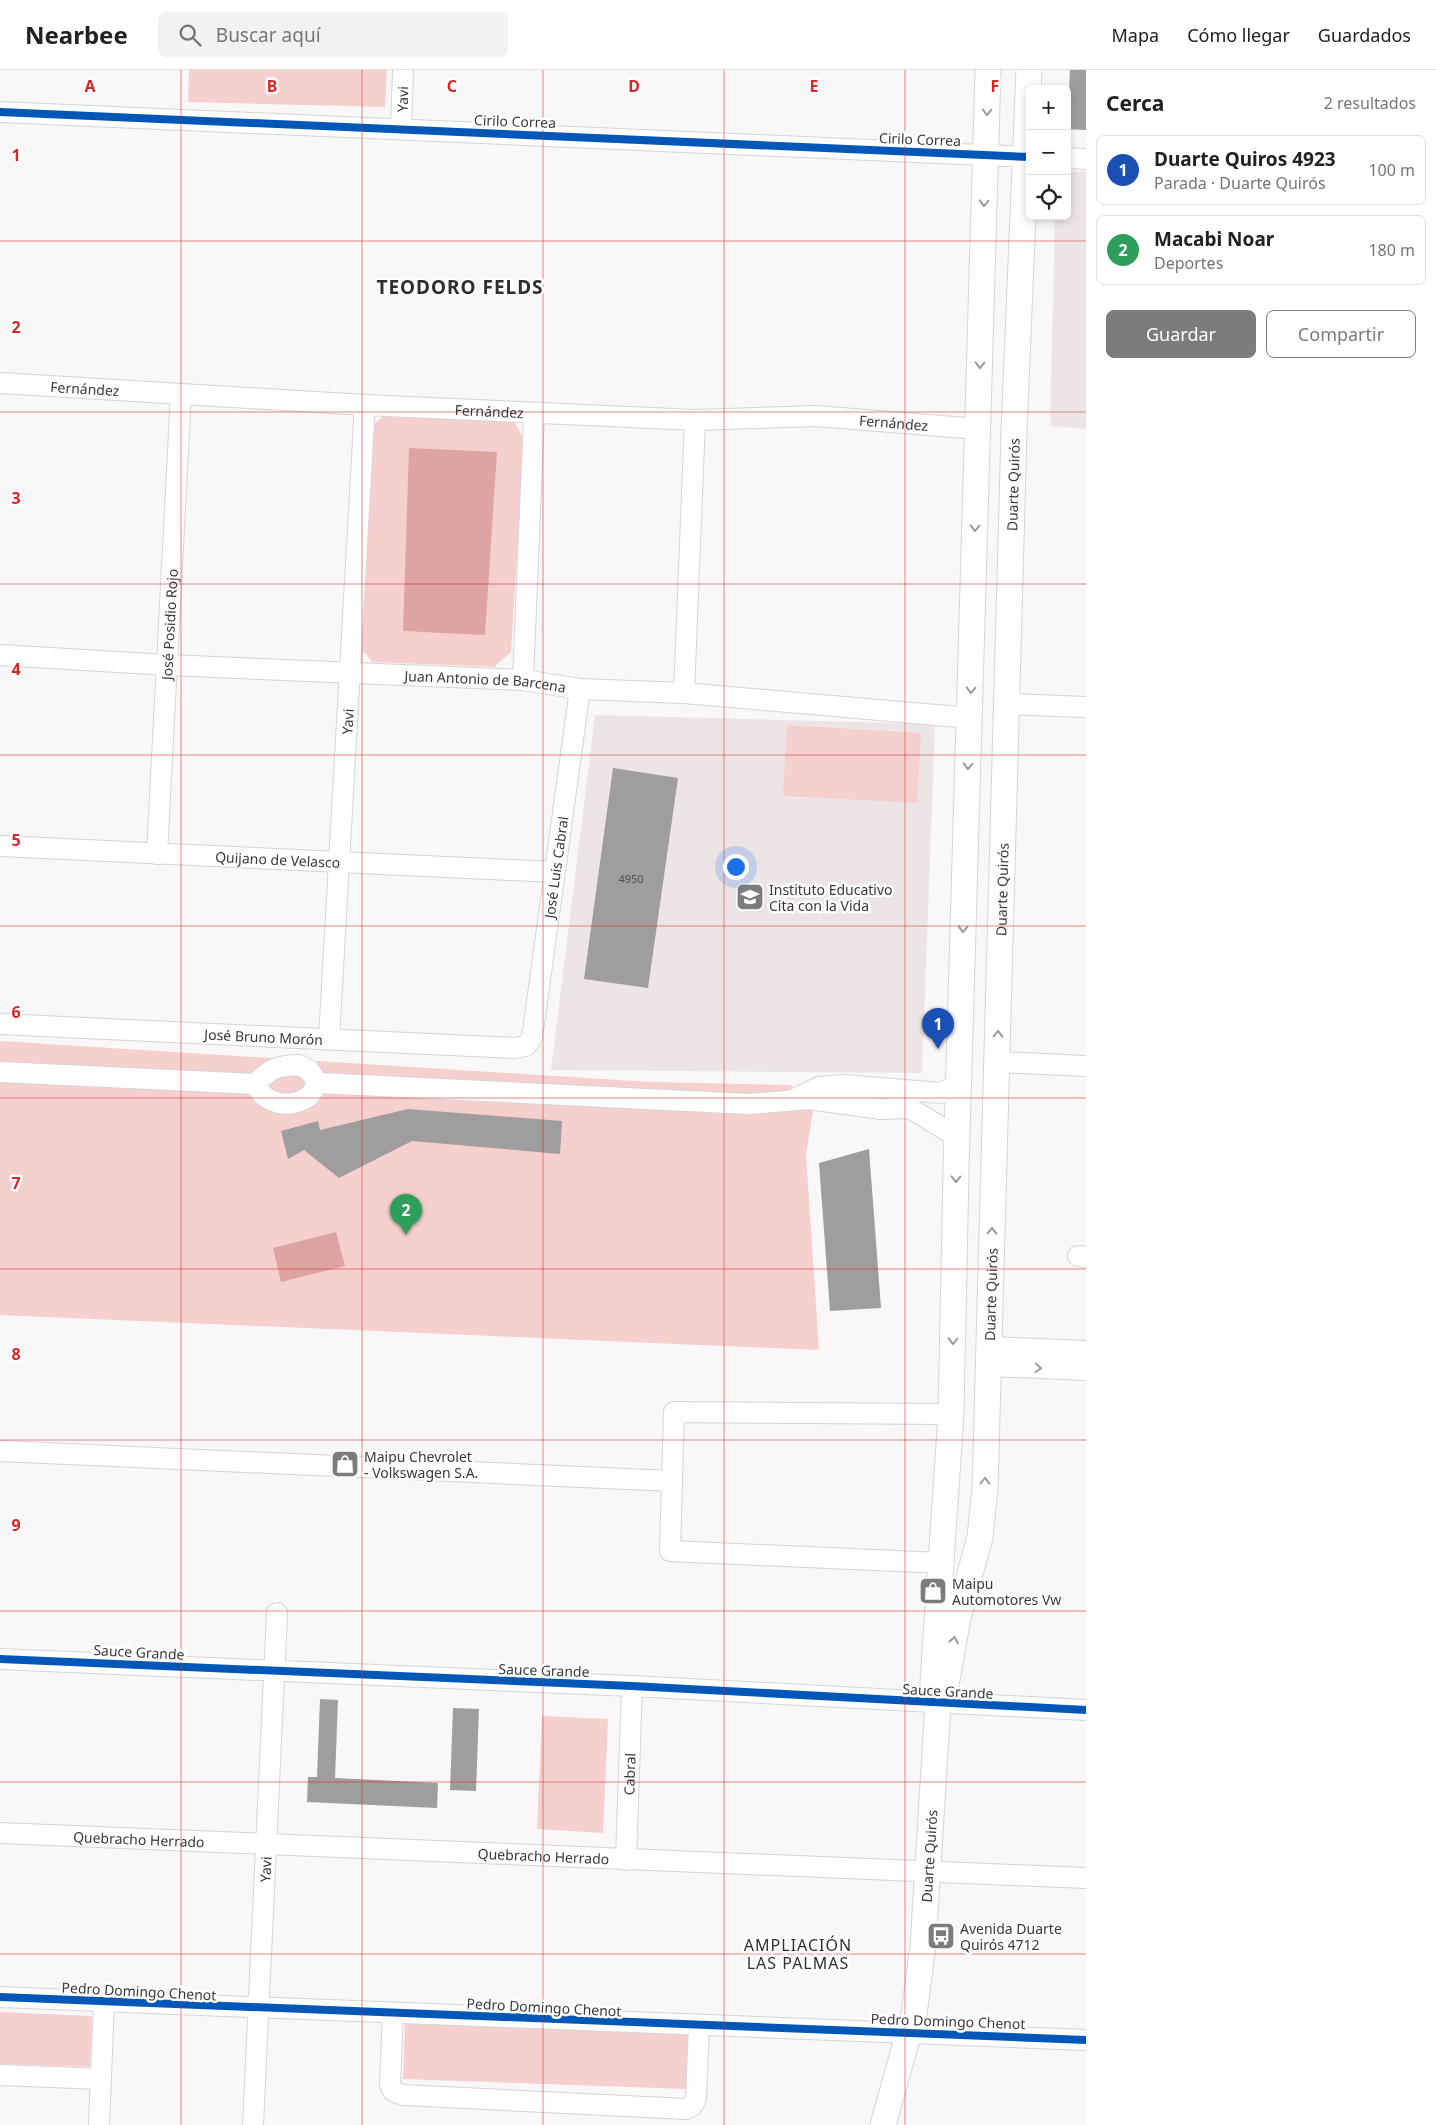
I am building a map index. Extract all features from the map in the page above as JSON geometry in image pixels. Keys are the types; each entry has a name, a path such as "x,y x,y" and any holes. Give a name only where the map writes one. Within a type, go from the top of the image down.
{"main road":[{"name":"Duarte Quirós","path":"883,2125 914,2014 923,1946 938,1704 933,1682 951,1414 988,70"},
{"name":"Duarte Quirós","path":"1028,130 1029,70"},
{"name":"Duarte Quirós","path":"938,1704 948,1683 958,1618 980,1537 985,1489 1006,704 1026,175"}],"street":[{"name":"Yavi","path":"401,129 403,70"},
{"name":"Cirilo Correa","path":"0,112 1026,157"},
{"path":"1071,158 1086,159"},
{"name":"Fernández","path":"0,382 534,413 695,420 816,416 978,429"},
{"name":"José Posidio Rojo","path":"157,854 181,394"},
{"name":"Yavi","path":"329,1039 365,404"},
{"path":"523,680 534,413"},
{"path":"684,693 695,420"},
{"name":"Juan Antonio de Barcena","path":"0,655 168,665 523,680 580,689 684,693 970,718"},
{"name":"José Luis Cabral","path":"526,1046 532,1038 580,689"},
{"path":"1006,704 1086,707"},
{"name":"Quijano de Velasco","path":"0,846 554,872"},
{"name":"José Bruno Morón","path":"0,1024 513,1048 526,1046"},
{"path":"997,1062 1086,1066"},
{"path":"256,1084 267,1071 280,1066 299,1065 310,1070 318,1083"},
{"path":"0,1072 256,1084"},
{"path":"256,1084 258,1092 267,1099 289,1104 309,1096 318,1083"},
{"path":"318,1083 749,1104 796,1098 881,1109 905,1108 913,1110 958,1137"},
{"path":"796,1098 819,1087 844,1084 941,1093 959,1084"},
{"path":"989,1357 1086,1352"},
{"path":"989,1357 1086,1370"},
{"path":"942,1563 670,1550 674,1412 951,1414"},
{"path":"0,1451 672,1481"},
{"name":"Yavi","path":"254,2125 278,1613"},
{"name":"Sauce Grande","path":"0,1659 632,1686 938,1704 1086,1710"},
{"name":"Cabral","path":"626,1860 632,1686"},
{"name":"Quebracho Herrado","path":"0,1833 1086,1878"},
{"name":"Pedro Domingo Chenot","path":"0,1997 260,2009 1086,2040"},
{"path":"99,2125 104,2002"},
{"path":"393,2013 390,2085 393,2091 403,2095 686,2110 692,2106 696,2099 699,2026"},
{"path":"0,2075 101,2079"}],"shaded area":[{"path":"189,70 387,70 385,107 188,102"},
{"path":"1071,171 1086,172 1086,429 1050,426 1055,220 1071,220"},
{"path":"385,415 513,419 524,440 511,652 494,667 372,662 362,649 374,424"},
{"path":"409,448 497,452 485,635 403,631"},
{"name":"Instituto Educativo Cita con la Vida","path":"595,715 935,724 922,1073 551,1070"},
{"path":"787,725 921,733 917,803 783,796"},
{"path":"0,1041 650,1082 791,1085 813,1110 806,1155 819,1350 0,1315"},
{"path":"336,1232 345,1266 281,1282 273,1248"},
{"path":"542,1716 608,1719 603,1833 537,1829"},
{"path":"0,2012 92,2016 90,2067 0,2064"},
{"path":"405,2023 688,2033 687,2089 403,2079"}],"building":[{"path":"1070,70 1086,70 1086,130 1071,129 1071,85 1069,85"},
{"path":"613,768 678,778 648,988 584,979"},
{"path":"408,1109 562,1121 560,1154 412,1141 339,1178 304,1150 288,1159 281,1131 318,1121 320,1130"},
{"path":"869,1149 881,1308 830,1311 819,1163"},
{"path":"320,1699 338,1700 335,1778 438,1783 437,1808 307,1802 308,1777 317,1777"},
{"path":"453,1708 479,1709 476,1791 450,1790"}],"cycle path":[{"path":"0,112 1026,157"},
{"path":"0,1659 632,1686 1086,1710"},
{"path":"0,1997 1086,2040"}],"place":[{"name":"Instituto Educativo Cita con la Vida","path":"750,897"},
{"name":"Duarte Quiros 4923","path":"938,1049"},
{"name":"Macabi Noar","path":"406,1235"},
{"name":"Maipu Chevrolet - Volkswagen S.A.","path":"345,1464"},
{"name":"Maipu Automotores Vw","path":"933,1591"},
{"name":"Avenida Duarte Quirós 4712","path":"941,1936"}],"district":[{"name":"TEODORO FELDS","path":"460,287"},
{"name":"AMPLIACIÓN LAS PALMAS","path":"798,1954"}]}
